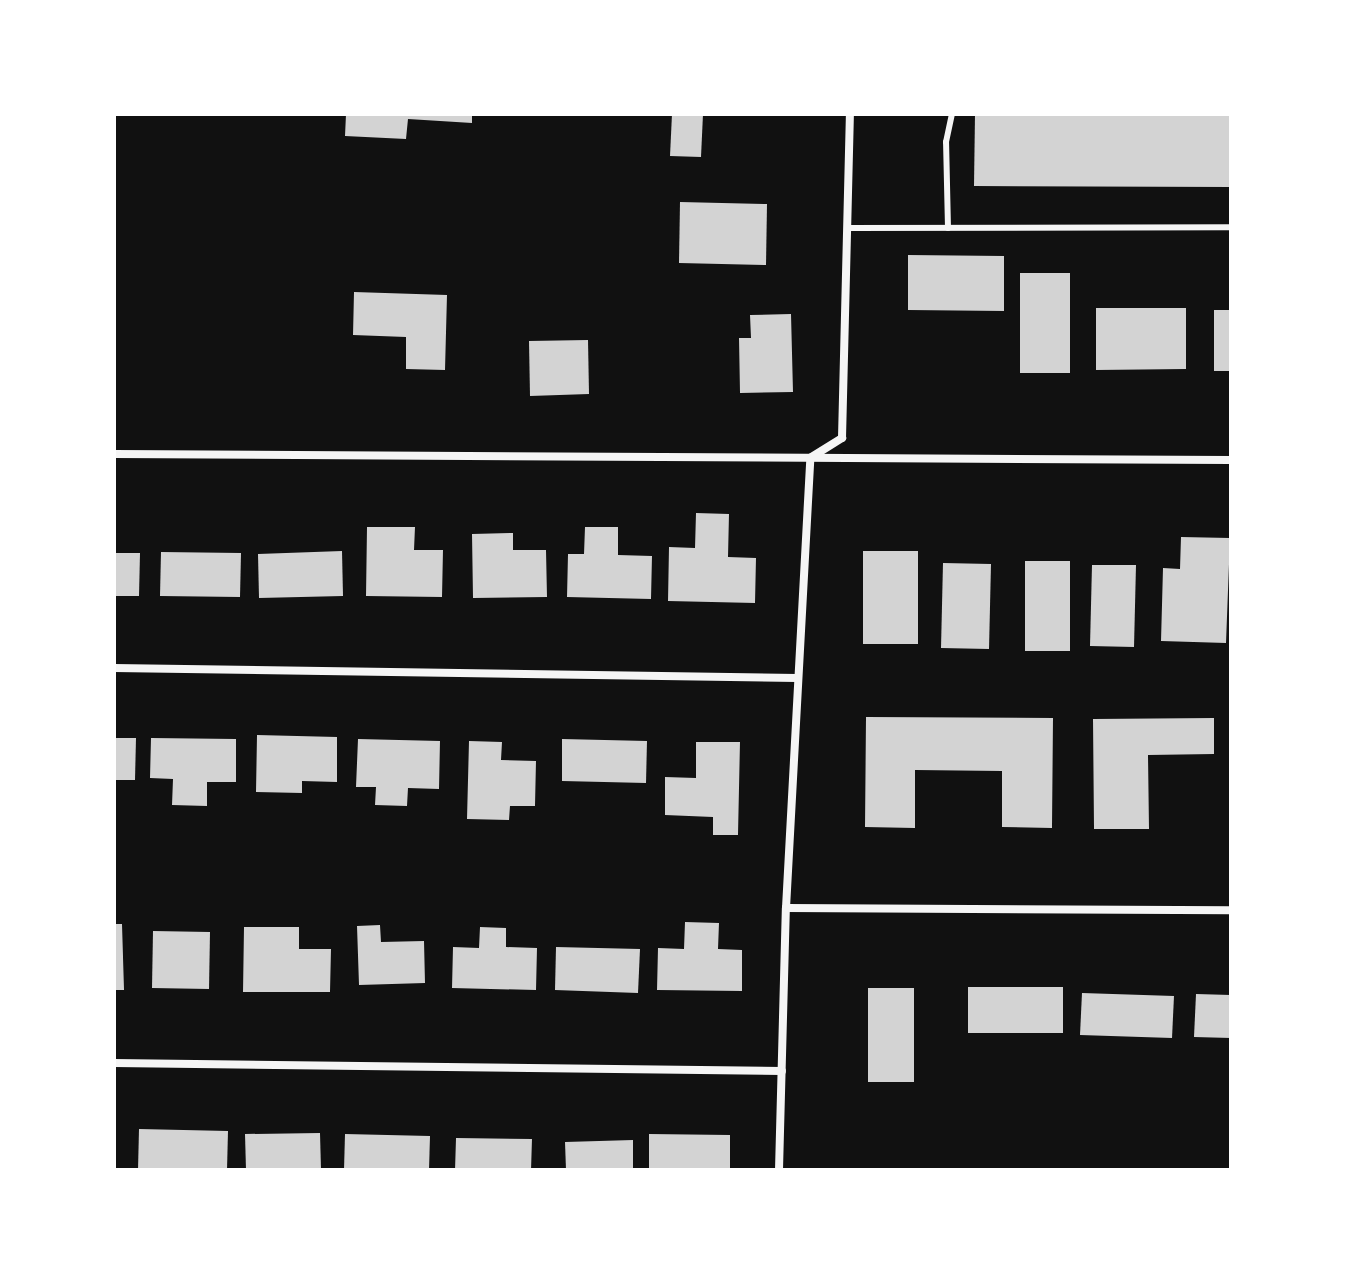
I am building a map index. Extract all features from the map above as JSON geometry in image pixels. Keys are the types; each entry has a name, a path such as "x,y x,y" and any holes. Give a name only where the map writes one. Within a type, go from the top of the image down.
{"street":[{"path":"810,458 842,438 850,114"},
{"path":"114,454 1231,460"},
{"path":"779,1170 786,908 810,458"},
{"path":"114,668 797,678"},
{"path":"786,908 1231,910"},
{"path":"114,1063 782,1071"}],"lane":[{"path":"948,228 946,157 952,114"},
{"path":"847,228 1231,227"}],"building":[{"path":"346,114 472,114 472,123 408,119 406,139 345,136"},
{"path":"672,114 703,114 701,157 670,156"},
{"path":"975,114 1231,115 1231,187 974,186"},
{"path":"680,202 767,204 766,265 679,263"},
{"path":"908,255 1004,256 1004,311 908,310"},
{"path":"1020,273 1070,273 1070,373 1020,373"},
{"path":"354,292 447,295 445,370 406,369 406,337 353,335"},
{"path":"1096,308 1186,308 1186,369 1096,370"},
{"path":"1214,310 1231,310 1231,371 1214,371"},
{"path":"791,314 793,392 740,393 739,338 751,338 750,315"},
{"path":"588,340 589,394 530,396 529,341"},
{"path":"696,513 729,514 728,557 756,558 755,603 668,601 669,547 695,548"},
{"path":"367,527 415,527 414,550 443,550 442,597 366,596"},
{"path":"585,527 618,527 618,555 652,556 651,599 567,597 568,554 584,554"},
{"path":"513,533 513,550 546,550 547,597 473,598 472,534"},
{"path":"1181,537 1230,538 1226,643 1161,641 1163,568 1180,569"},
{"path":"342,551 343,596 259,598 258,554"},
{"path":"863,551 918,551 918,644 863,644"},
{"path":"161,552 241,553 240,597 160,596"},
{"path":"114,553 140,553 139,596 114,596"},
{"path":"1025,561 1070,561 1070,651 1025,651"},
{"path":"943,563 991,564 989,649 941,648"},
{"path":"1092,565 1136,565 1134,647 1090,646"},
{"path":"866,717 1053,718 1052,828 1002,827 1002,771 915,770 915,828 865,827"},
{"path":"1214,718 1214,754 1148,755 1149,829 1094,829 1093,719"},
{"path":"257,735 337,737 337,782 302,781 302,793 256,792"},
{"path":"114,738 136,738 135,780 114,780"},
{"path":"151,738 236,739 236,782 207,782 207,806 172,805 173,779 150,778"},
{"path":"358,739 440,741 439,789 408,788 407,806 375,805 376,787 356,787"},
{"path":"562,739 647,741 646,783 562,781"},
{"path":"469,741 502,742 501,760 536,761 535,806 510,806 509,820 467,819"},
{"path":"696,742 740,742 738,835 713,835 713,817 665,815 665,777 696,778"},
{"path":"685,922 719,923 718,949 742,950 742,991 657,990 658,948 684,949"},
{"path":"114,924 122,924 124,990 114,990"},
{"path":"380,925 381,942 424,941 425,983 359,985 357,926"},
{"path":"244,927 299,927 299,949 331,949 330,992 243,992"},
{"path":"480,927 506,928 506,947 537,948 536,990 452,988 453,947 479,948"},
{"path":"153,931 210,932 209,989 152,988"},
{"path":"556,947 640,949 638,993 555,990"},
{"path":"968,987 1063,987 1063,1033 968,1033"},
{"path":"868,988 914,988 914,1082 868,1082"},
{"path":"1082,993 1174,996 1172,1038 1080,1035"},
{"path":"1196,994 1231,995 1231,1038 1194,1037"},
{"path":"139,1129 228,1131 227,1170 138,1170"},
{"path":"320,1133 321,1170 246,1170 245,1134"},
{"path":"345,1134 430,1136 429,1170 344,1170"},
{"path":"649,1134 730,1135 730,1170 649,1170"},
{"path":"456,1138 532,1139 531,1170 455,1170"},
{"path":"633,1140 633,1170 566,1170 565,1142"}]}
